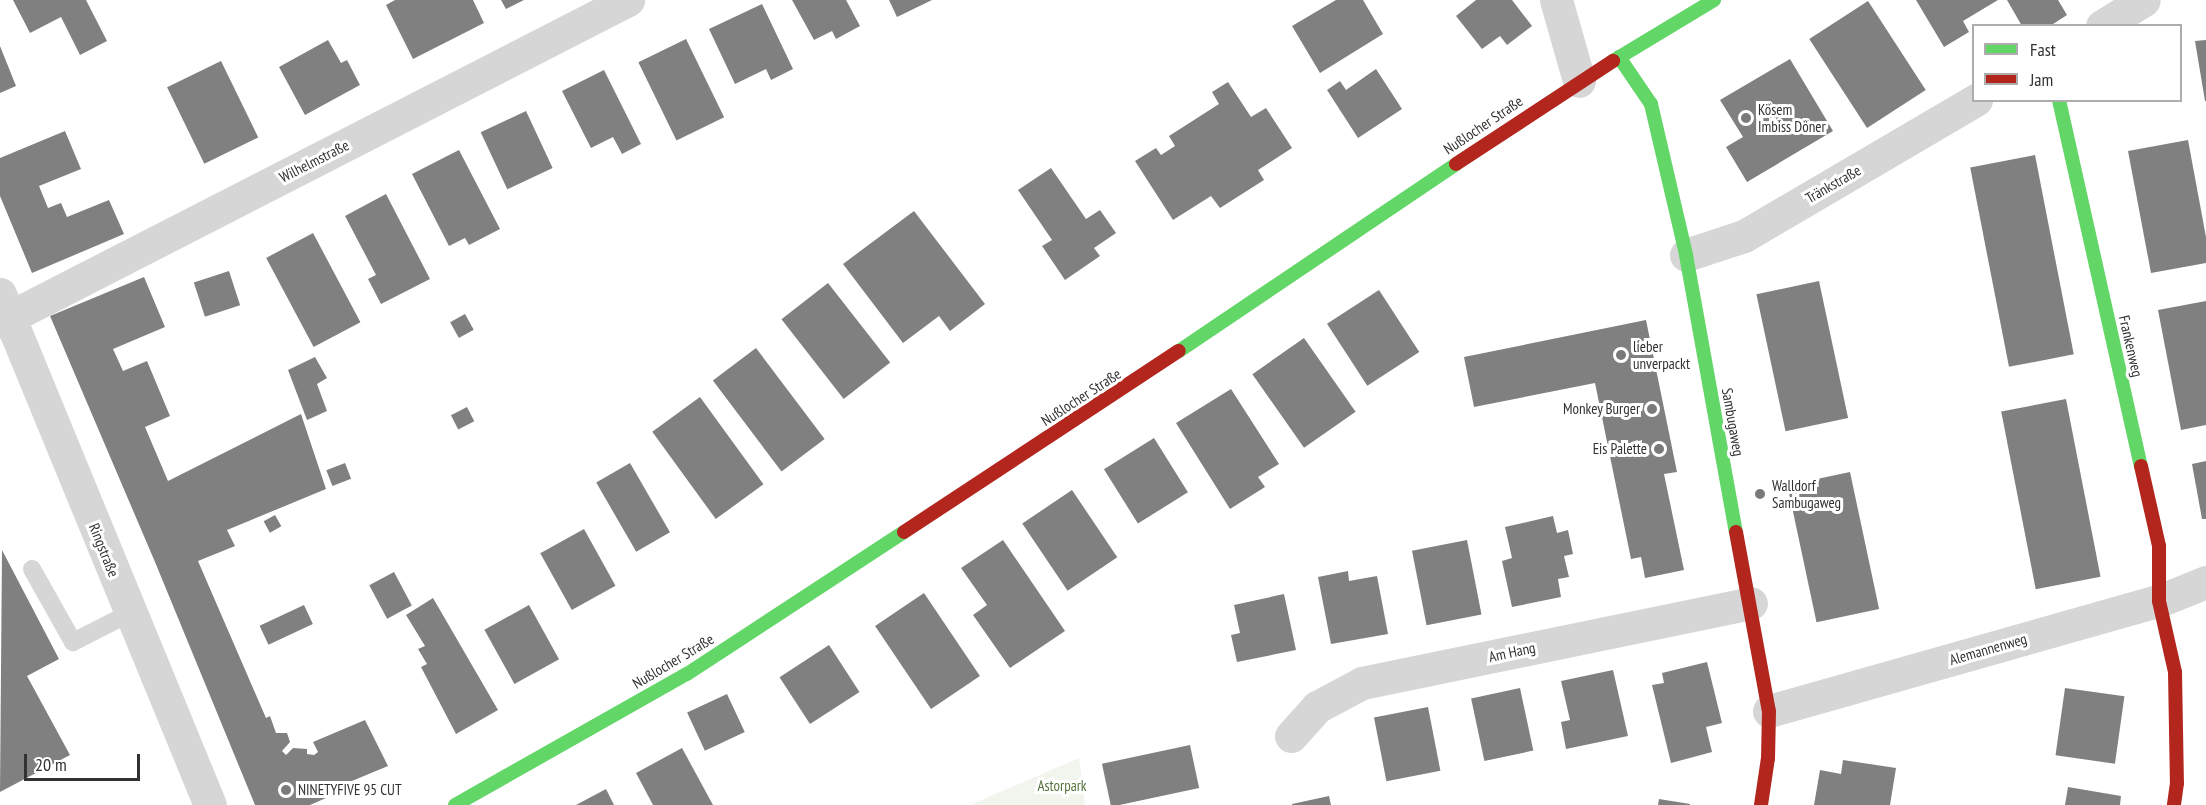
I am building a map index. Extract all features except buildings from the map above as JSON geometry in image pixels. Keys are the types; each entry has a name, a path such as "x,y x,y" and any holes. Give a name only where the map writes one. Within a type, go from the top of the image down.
{"street":[{"name":"Wilhelmstraße","path":"3,311 628,0"},
{"path":"1556,0 1579,81"},
{"name":"Nußlocher Straße","path":"455,805 687,674 1118,392 1579,81 1714,0"},
{"path":"2105,24 2144,0"},
{"name":"Sambugaweg","path":"1619,57 1651,104 1686,255 1769,711 1768,758 1761,805"},
{"name":"Tränkstraße","path":"1686,255 1744,236 1973,102"},
{"name":"Frankenweg","path":"2059,102 2159,546 2159,601 2175,672 2177,783 2174,805"},
{"name":"Ringstraße","path":"3,311 210,805"},
{"name":"Alemannenweg","path":"1769,711 2159,601 2206,582"},
{"name":"Am Hang","path":"1291,736 1317,707 1362,683 1751,603"}],"lane":[{"path":"32,568 73,642 130,614"}],"green space":[{"name":"Astorpark","path":"1079,758 1085,805 970,805"}],"traffic: fast":[{"path":"1613,61 1714,0"},
{"path":"1619,57 1651,104 1686,255 1736,532"},
{"path":"2059,102 2141,466"},
{"path":"1179,351 1456,164"},
{"path":"455,805 687,674 904,532"}],"traffic: jam":[{"path":"1456,164 1613,61"},
{"path":"904,532 1179,351"},
{"path":"2141,466 2159,546 2159,601 2175,672 2177,783 2174,805"},
{"path":"1736,532 1769,711 1768,758 1761,805"}],"place":[{"name":"Kösem Imbiss Döner","path":"1746,118"},
{"name":"lieber unverpackt","path":"1621,355"},
{"name":"Monkey Burger","path":"1652,409"},
{"name":"Eis Palette","path":"1659,449"},
{"name":"Walldorf Sambugaweg","path":"1760,494"},
{"name":"NINETYFIVE 95 CUT","path":"286,790"}]}
